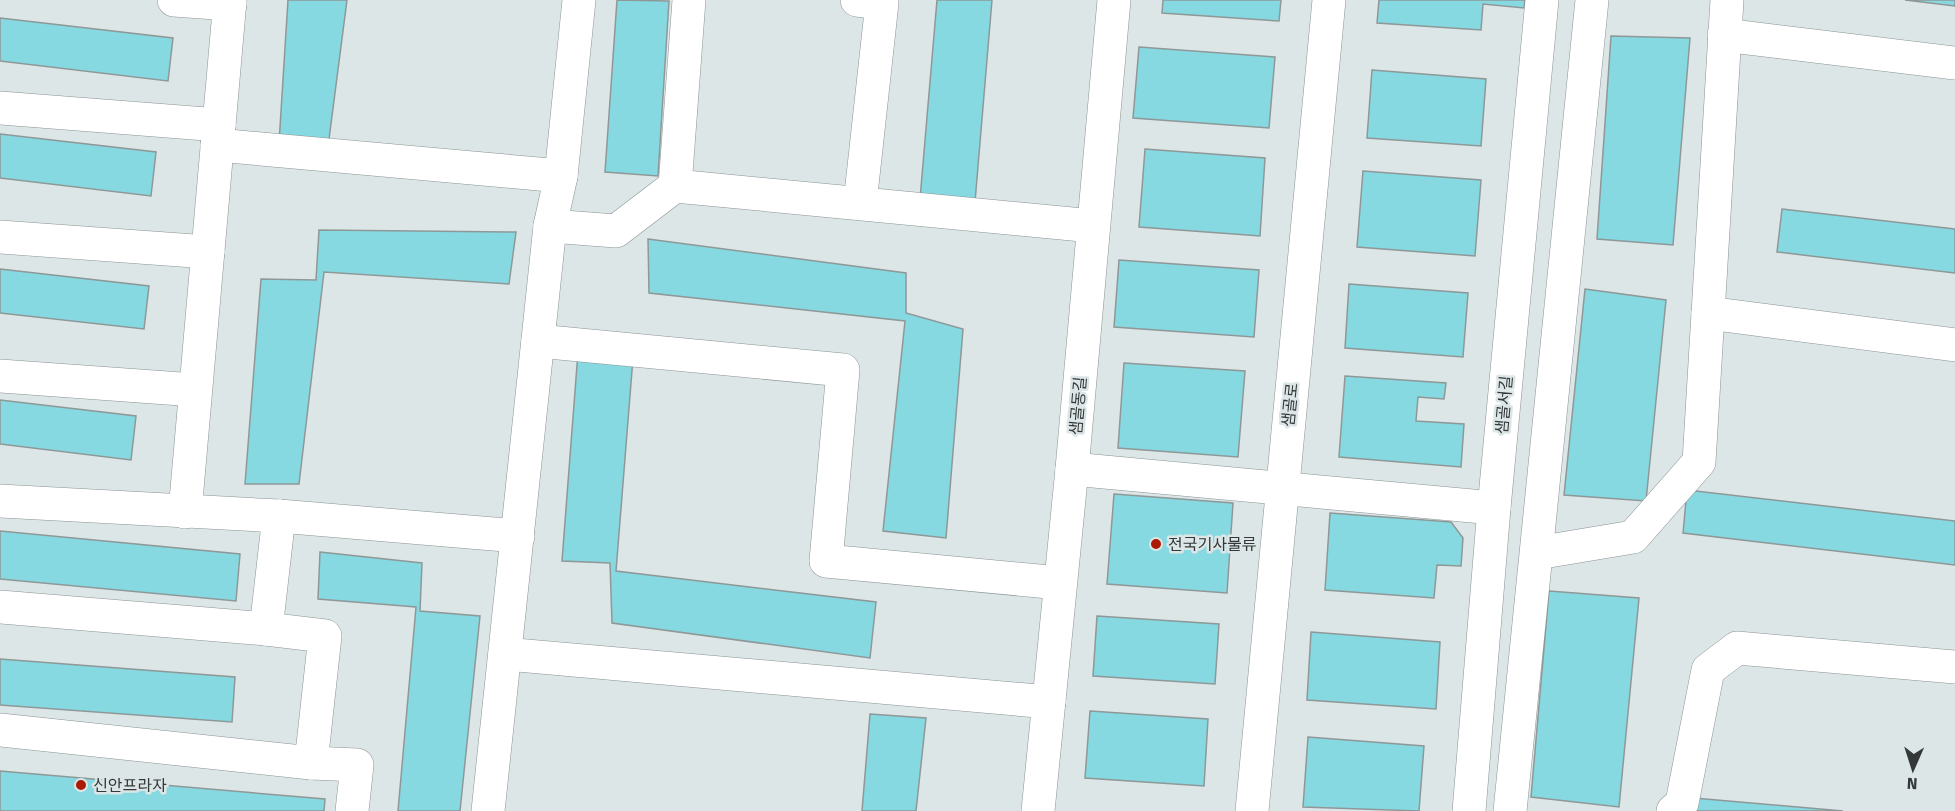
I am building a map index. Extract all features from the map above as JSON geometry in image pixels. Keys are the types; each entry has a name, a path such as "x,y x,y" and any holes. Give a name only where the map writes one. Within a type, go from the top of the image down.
{"street":[{"path":"174,0 230,2 185,512"},
{"path":"488,811 550,226 561,176 579,0"},
{"path":"675,186 689,0"},
{"path":"857,0 882,3 860,203"},
{"name":"샘골동길","path":"1038,811 1072,469 1113,0"},
{"name":"샘골로","path":"1252,811 1329,0"},
{"name":"샘골서길","path":"1469,811 1494,508 1542,0"},
{"path":"1510,811 1592,0"},
{"path":"1536,553 1633,537 1699,462 1726,0"},
{"path":"1724,36 1955,63"},
{"path":"0,108 561,176"},
{"path":"550,226 616,231 675,186 1093,226"},
{"path":"0,237 208,252"},
{"path":"1708,313 1955,345"},
{"path":"538,341 843,370 826,561 1060,583"},
{"path":"0,376 195,390"},
{"path":"1072,469 1494,508"},
{"path":"0,501 279,516 518,536"},
{"path":"266,629 279,516"},
{"path":"0,606 325,636 311,763"},
{"path":"1673,811 1682,803 1708,670 1737,648 1955,667"},
{"path":"505,654 1049,702"},
{"path":"0,730 311,763 357,765 352,811"}],"building":[{"path":"288,0 347,0 328,147 279,143"},
{"path":"617,0 669,1 658,176 605,172"},
{"path":"937,0 992,0 975,202 920,199"},
{"path":"1163,0 1281,0 1279,21 1162,13"},
{"path":"1379,0 1525,0 1524,8 1483,4 1481,30 1377,23"},
{"path":"1905,0 1955,0 1955,6"},
{"path":"0,18 173,38 168,81 0,61"},
{"path":"1611,36 1690,38 1673,245 1597,239"},
{"path":"1139,47 1275,57 1269,128 1133,118"},
{"path":"1372,70 1486,79 1481,146 1367,138"},
{"path":"0,134 156,152 151,196 0,178"},
{"path":"1145,149 1265,158 1260,236 1139,227"},
{"path":"1363,171 1481,180 1475,256 1357,247"},
{"path":"1782,209 1955,229 1955,273 1777,252"},
{"path":"319,230 516,232 509,284 324,272 299,484 245,484 261,279 316,280"},
{"path":"648,239 906,273 906,313 963,329 946,538 883,531 905,321 649,293"},
{"path":"1119,260 1259,270 1254,337 1114,327"},
{"path":"0,269 149,286 144,329 0,313"},
{"path":"1349,284 1468,293 1463,357 1345,348"},
{"path":"1585,289 1666,300 1646,501 1564,495"},
{"path":"578,352 633,358 616,571 876,602 870,658 612,623 610,563 562,561"},
{"path":"1124,363 1245,371 1238,457 1118,448"},
{"path":"1345,376 1446,383 1444,399 1418,397 1416,421 1464,424 1461,467 1339,457"},
{"path":"0,400 136,416 131,460 0,444"},
{"path":"1687,490 1955,521 1955,565 1683,533"},
{"path":"1114,494 1233,503 1227,593 1107,584"},
{"path":"1330,513 1451,522 1463,538 1461,566 1437,565 1434,598 1325,590"},
{"path":"0,531 240,554 236,601 0,579"},
{"path":"320,552 422,563 420,611 480,616 460,811 398,811 416,607 318,599"},
{"path":"1549,591 1639,598 1619,807 1531,797"},
{"path":"1097,616 1219,624 1215,684 1093,676"},
{"path":"1311,632 1440,642 1436,709 1307,700"},
{"path":"0,659 235,677 232,722 0,705"},
{"path":"1090,711 1208,719 1204,786 1085,778"},
{"path":"870,714 926,718 916,811 862,811"},
{"path":"1308,737 1424,746 1419,811 1303,807"},
{"name":"신안프라자","path":"0,771 325,799 324,811 0,811"},
{"path":"1694,798 1843,811 1692,811"}],"place":[{"name":"전국기사물류","path":"1156,544"},
{"name":"신안프라자","path":"81,785"}]}
